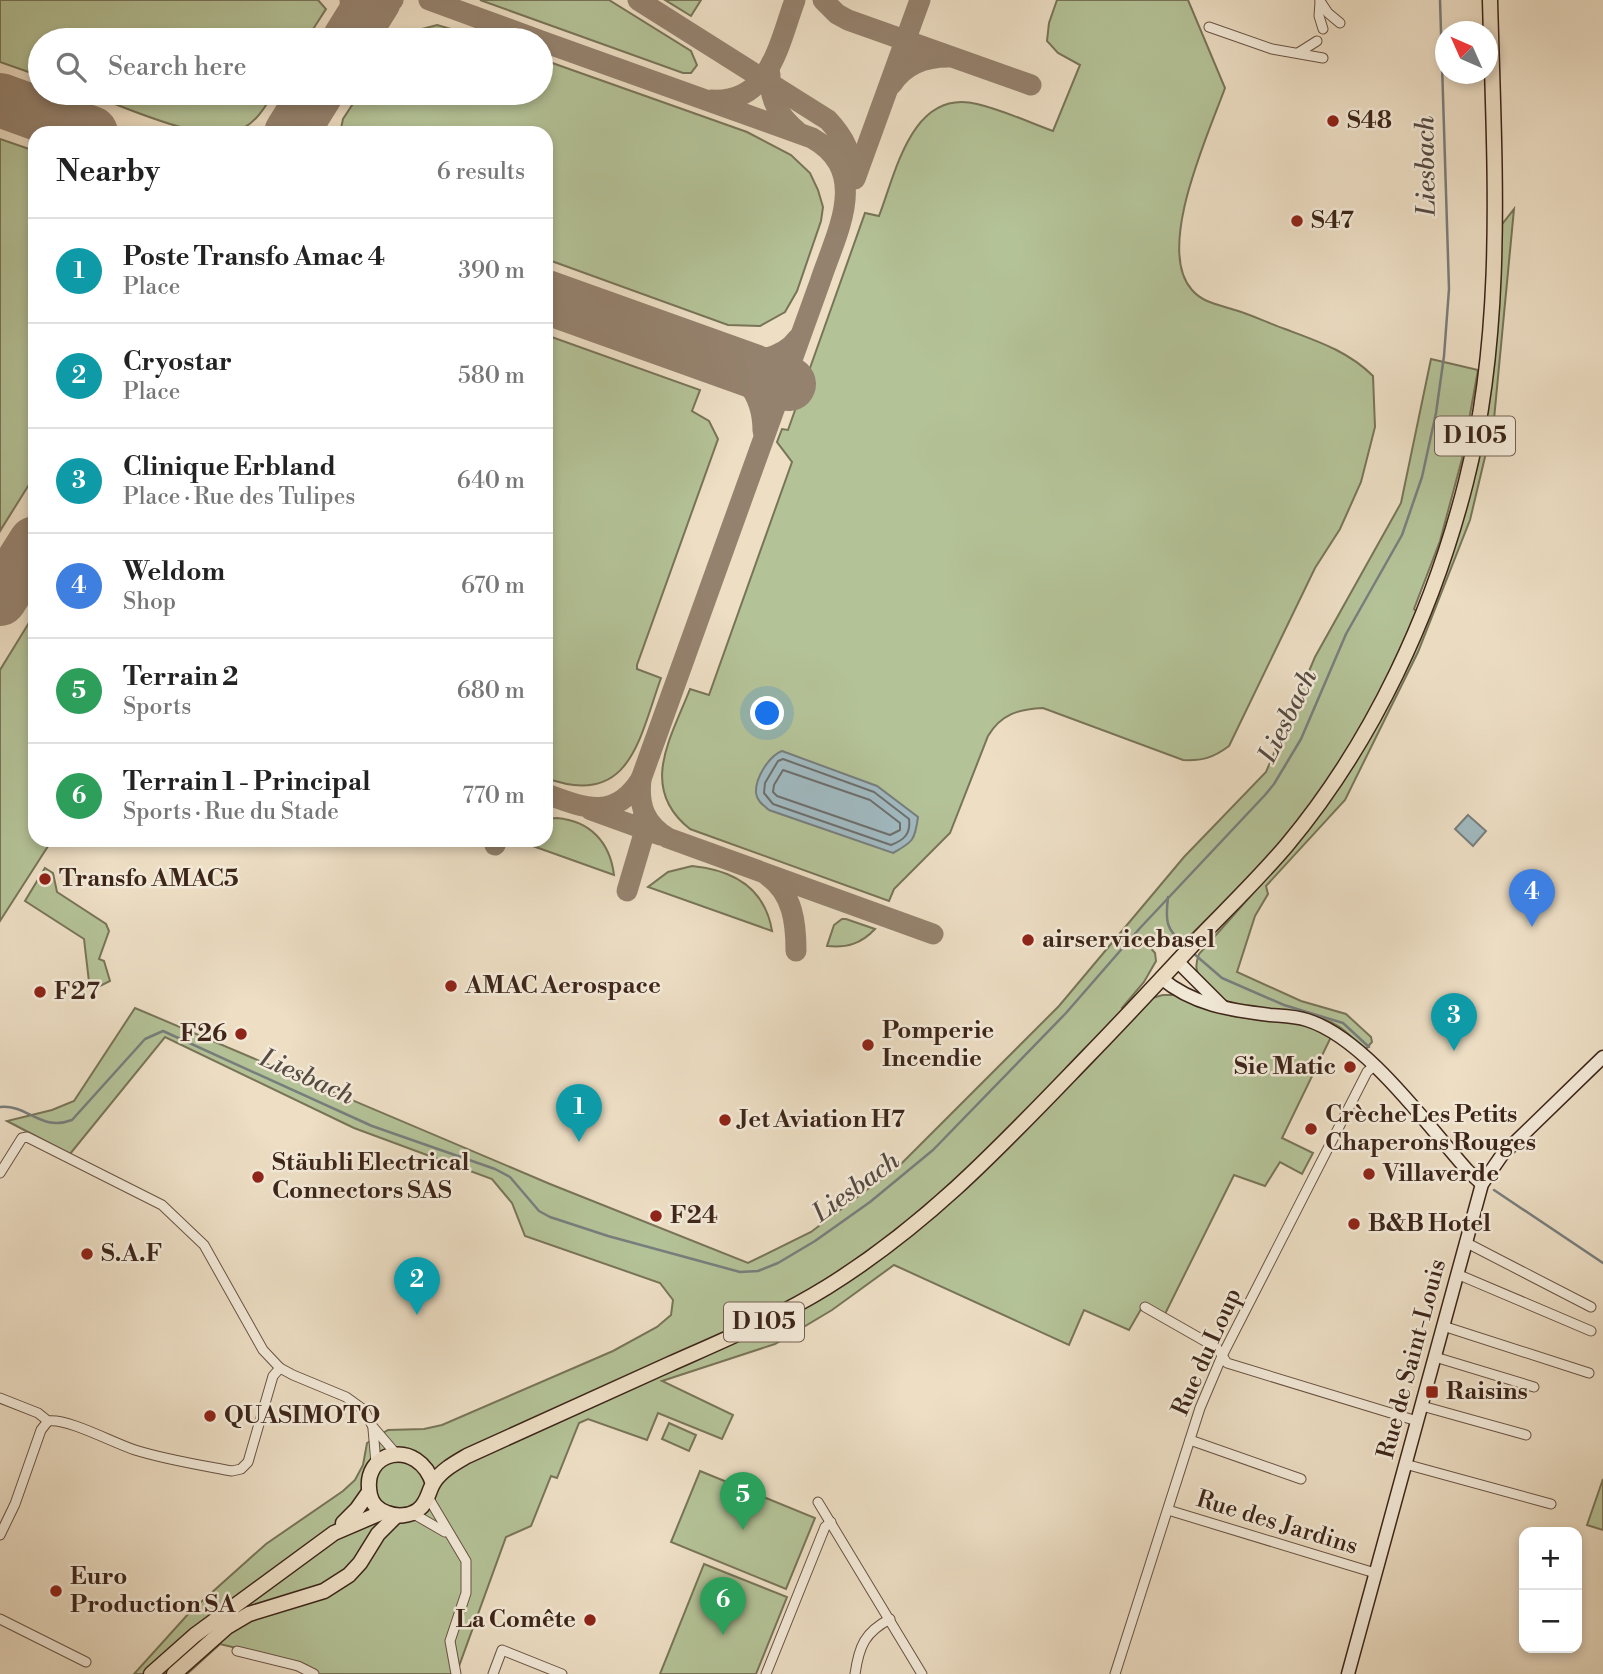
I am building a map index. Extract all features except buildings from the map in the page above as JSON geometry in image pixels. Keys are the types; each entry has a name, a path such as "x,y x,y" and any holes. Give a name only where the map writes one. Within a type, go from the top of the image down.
{"main road":[{"name":"D 105","path":"430,1490 447,1468 467,1455 776,1317 829,1286 911,1230 955,1192 1287,845 1344,765 1396,671 1436,579 1466,482 1483,398 1492,322 1495,226 1490,0"},
{"path":"1185,954 1222,1006"},
{"path":"1161,978 1186,996 1203,1003 1232,1010 1304,1018 1338,1034 1375,1065 1482,1184"},
{"name":"Rue de Saint-Louis","path":"1348,1674 1482,1184 1502,1155 1603,1057"},
{"path":"334,1533 390,1514 412,1513 419,1509 430,1490 428,1469 407,1455 390,1455 376,1463 369,1481 369,1492 376,1507 390,1514"},
{"name":"D 105","path":"421,1463 467,1455"},
{"path":"151,1674 195,1634 334,1533 369,1492"},
{"path":"174,1674 227,1628 249,1614 324,1591 349,1575 360,1563 390,1514"}],"street":[{"path":"1320,1 1328,13 1340,23"},
{"path":"1320,1 1319,16 1323,29"},
{"path":"1209,27 1272,49 1323,58"},
{"path":"1298,53 1317,41"},
{"name":"Rue du Loup","path":"1115,1674 1200,1408 1222,1356 1338,1126 1367,1072 1375,1065"},
{"path":"0,1173 22,1138 26,1137 162,1205 204,1245 263,1350 280,1368 346,1397 364,1410 373,1427 397,1455"},
{"path":"1465,1242 1591,1307"},
{"path":"1457,1274 1591,1331"},
{"path":"1145,1307 1217,1348 1227,1363 1418,1421"},
{"path":"1443,1326 1589,1373"},
{"path":"1435,1357 1534,1387"},
{"path":"0,1398 38,1413 47,1421 55,1420 139,1451 232,1471 241,1469 248,1462 272,1376 280,1368"},
{"path":"1422,1406 1526,1435"},
{"path":"0,1535 15,1504 41,1430 47,1421"},
{"path":"373,1427 376,1463"},
{"path":"1190,1440 1301,1479"},
{"path":"1405,1464 1551,1504"},
{"path":"430,1490 449,1535"},
{"path":"818,1502 922,1674"},
{"name":"Rue des Jardins","path":"1168,1510 1374,1573"},
{"path":"412,1513 449,1535 459,1546 466,1561 466,1593 450,1641 456,1674"},
{"path":"766,1674 825,1527 831,1522"},
{"path":"0,1619 86,1662"},
{"path":"855,1674 856,1659 868,1634 872,1628 890,1619"},
{"path":"493,1674 502,1650 562,1674"},
{"path":"237,1651 298,1666 314,1674"}],"green space":[{"path":"0,0 318,0 326,9 314,28 28,28 28,72 0,62"},
{"path":"480,0 609,0 691,51 697,65 691,73 683,73"},
{"path":"665,0 701,0 691,16"},
{"path":"1057,0 1188,0 1225,88 1188,191 1179,248 1182,271 1192,290 1206,301 1248,314 1320,343 1343,353 1363,367 1373,376 1375,427 1361,482 1340,529 1315,568 1229,746 1207,758 1183,760 1043,708 1011,714 999,722 988,736 950,833 894,889 889,901 690,829 674,813 665,797 663,762 690,689 709,695 792,462 777,442 782,429 788,430 865,213 879,216 900,157 910,138 922,121 937,109 955,102 977,104 1053,131 1080,65 1058,53 1047,41 1049,23"},
{"path":"437,25 447,28 426,28"},
{"path":"553,63 747,132 791,155 810,173 818,190 823,207 821,221 797,291 785,312 760,326 728,325 553,262 553,126 342,126 352,105 553,105"},
{"path":"117,105 266,105 246,126 177,126"},
{"path":"0,139 28,149 28,486 0,531"},
{"path":"1514,209 1494,419 1470,520 1418,652 1345,800 1266,886 1268,894 1255,916 1237,972 1301,1001 1346,1014 1371,1037 1372,1042 1365,1050 1340,1027 1322,1019 1227,1001 1210,989 1196,966 1199,954 1279,864 1336,787 1456,535 1500,227"},
{"path":"553,338 700,390 692,411 709,421 718,439 637,665 637,669 661,678 646,724 627,762 614,776 596,784 574,785 553,780"},
{"path":"1431,359 1478,370 1462,459 1440,541 1414,609 1417,612 1395,661 1343,757 1313,803 1249,877 1179,947 1151,940 1147,944 1155,953 1156,961 1144,982 1122,1008 1133,1018 1152,998 1176,995 1232,1016 1302,1023 1331,1037 1282,1138 1313,1153 1302,1174 1280,1162 1265,1186 1234,1175 1165,1314 1144,1304 1129,1330 1084,1310 1069,1345 894,1265 832,1310 775,1344 662,1381 733,1415 722,1439 658,1413 647,1440 588,1419 579,1423 557,1478 551,1476 531,1526 506,1537 458,1669 460,1674 319,1674 306,1665 220,1644 187,1674 134,1674 190,1612 266,1544 355,1480 363,1465 367,1443 388,1430 424,1429 442,1425 613,1351 657,1327 671,1315 673,1300 660,1283 525,1236 512,1203 492,1179 354,1128 165,1037 70,1154 7,1121 52,1110 74,1101 135,1008 550,1184 748,1263 811,1232 901,1164 1059,1006 1184,857 1266,772 1315,657 1401,503"},
{"path":"28,624 28,847 48,847 0,921 0,670"},
{"path":"553,818 569,820 596,835 608,853 614,875 536,847 553,847"},
{"path":"692,866 721,872 745,884 762,903 772,931 648,887 668,872"},
{"path":"45,868 53,873 57,892 106,924 109,931 99,959 104,961 110,981 96,988 89,982 84,939 25,901"},
{"path":"842,919 875,929 853,944 827,946 834,925"},
{"path":"669,1423 696,1435 689,1451 662,1439"},
{"path":"700,1471 815,1518 786,1589 671,1542"},
{"path":"1603,1479 1603,1530 1587,1525"},
{"path":"704,1564 787,1597 756,1674 660,1674"}],"water":[{"path":"782,751 877,786 918,817 912,840 893,853 769,810 758,798 756,787 760,774"},
{"path":"1468,815 1486,831 1473,846 1455,829"}],"waterway":[{"name":"Liesbach","path":"0,1107 19,1109 51,1123 72,1120 145,1039 163,1031 372,1126 495,1169 510,1177 539,1211 550,1217 608,1236 740,1272 758,1271 778,1263 815,1241 870,1202 933,1150 1066,1013 1140,928 1274,784 1301,739 1346,634 1402,535 1422,477 1436,413 1449,289 1440,0"},
{"path":"1168,897 1168,925 1185,946"},
{"path":"1193,953 1222,978 1284,1005 1343,1023 1369,1047"},
{"path":"1494,1190 1603,1263"}],"taxiway":[{"path":"350,0 351,28"},
{"path":"357,28 372,11 393,0"},
{"path":"429,0 506,28"},
{"path":"638,0 828,120 846,146 851,161 852,178"},
{"path":"711,100 731,99 747,92 759,81 777,52 795,0"},
{"path":"823,0 837,14 848,20 1031,85"},
{"path":"855,179 920,0"},
{"path":"553,45 812,138 830,152 841,168 845,186 844,204 834,244 641,779 621,801 610,806 586,806 553,796"},
{"path":"892,84 903,71 916,63 931,58 948,57"},
{"path":"770,74 771,91 776,106 797,131"},
{"path":"715,357 737,361 760,360 782,352 798,338"},
{"path":"706,354 730,367 748,383 759,404 763,431"},
{"path":"641,779 641,798 645,813 654,827 668,838 933,934"},
{"path":"591,810 660,835"},
{"path":"627,891 643,837 643,817"},
{"path":"768,876 788,900 794,920 796,951"}],"runway":[{"path":"356,28 374,0"},
{"path":"0,100 72,126"},
{"path":"295,126 308,105"},
{"path":"553,300 789,384"},
{"path":"0,599 28,554"}],"place":[{"name":"S48","path":"1333,121"},
{"name":"S47","path":"1297,221"},
{"name":"Transfo AMAC5","path":"45,879"},
{"name":"Weldom","path":"1532,927"},
{"name":"airservicebasel","path":"1028,940"},
{"name":"AMAC Aerospace","path":"451,986"},
{"name":"F27","path":"40,992"},
{"name":"F26","path":"241,1034"},
{"name":"Pomperie Incendie","path":"868,1045"},
{"name":"Clinique Erbland","path":"1454,1051"},
{"name":"Sie Matic","path":"1350,1067"},
{"name":"Jet Aviation H7","path":"725,1120"},
{"name":"Crèche Les Petits Chaperons Rouges","path":"1311,1129"},
{"name":"Poste Transfo Amac 4","path":"579,1142"},
{"name":"Villaverde","path":"1369,1174"},
{"name":"Stäubli Electrical Connectors SAS","path":"258,1177"},
{"name":"F24","path":"656,1216"},
{"name":"B&B Hotel","path":"1354,1224"},
{"name":"S.A.F","path":"87,1254"},
{"name":"Cryostar","path":"417,1315"},
{"name":"Raisins","path":"1432,1392"},
{"name":"QUASIMOTO","path":"210,1416"},
{"name":"Terrain 2","path":"743,1530"},
{"name":"Euro Production SA","path":"56,1591"},
{"name":"La Comête","path":"590,1620"},
{"name":"Terrain 1 - Principal","path":"723,1635"}]}
